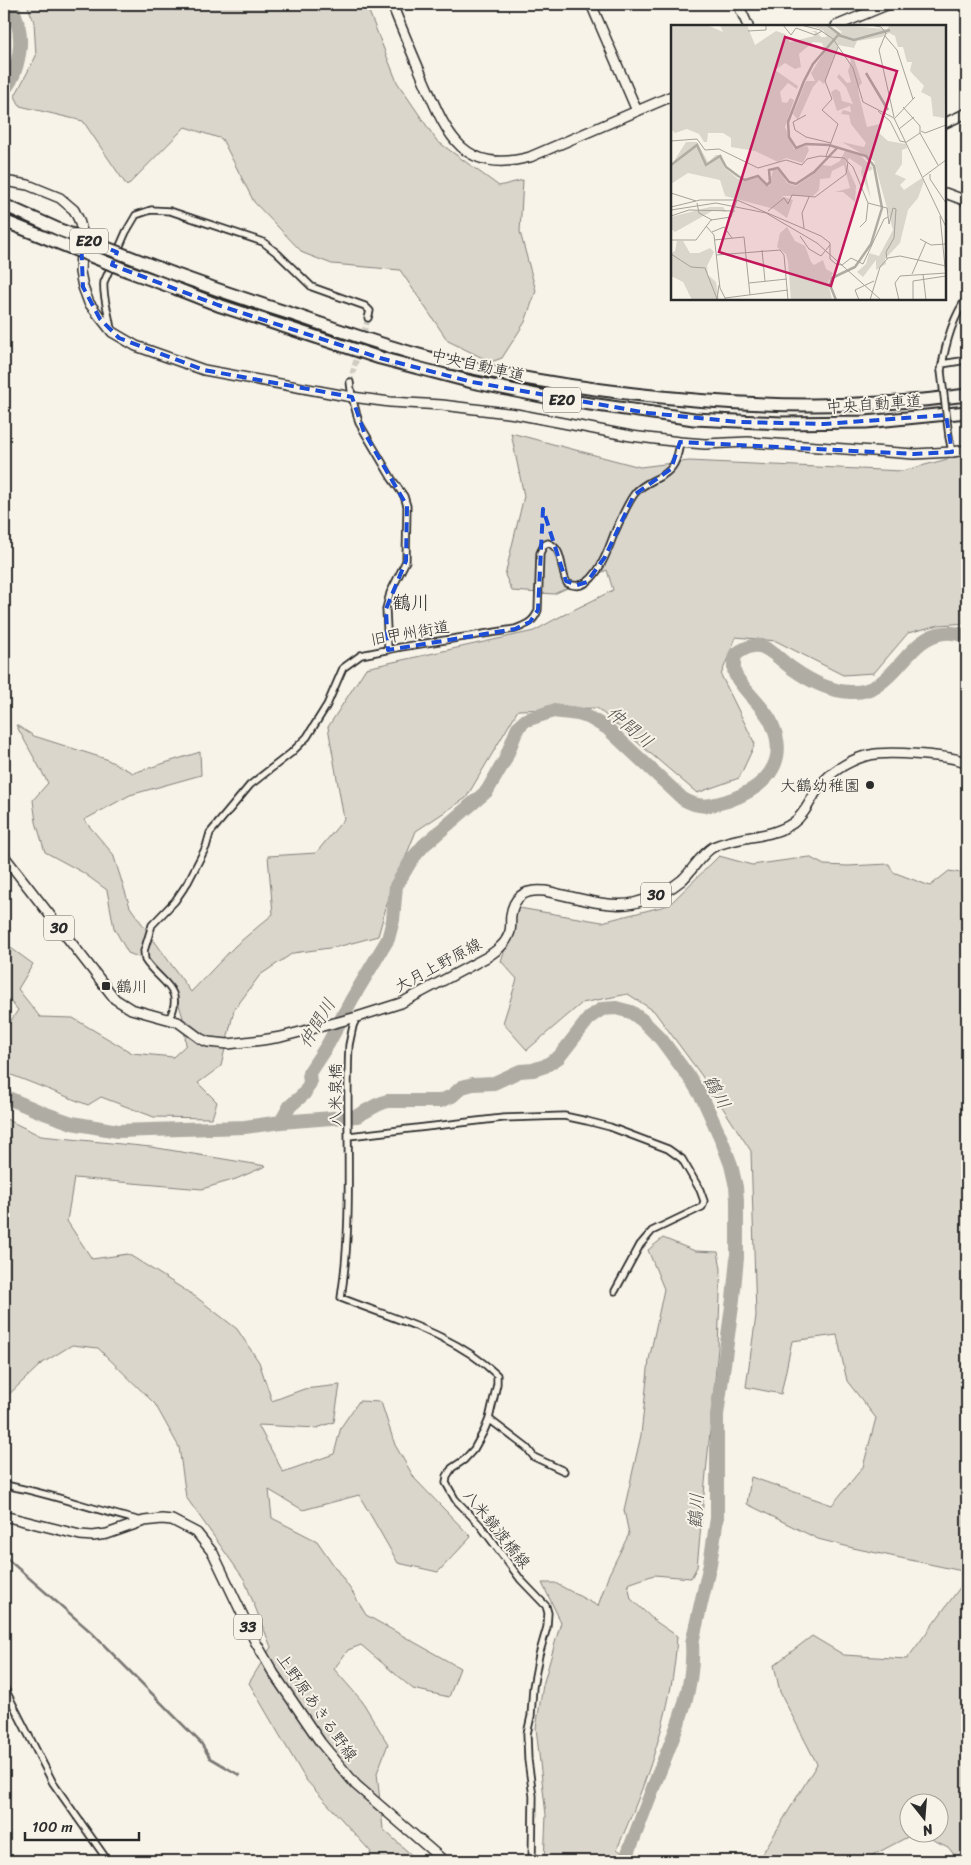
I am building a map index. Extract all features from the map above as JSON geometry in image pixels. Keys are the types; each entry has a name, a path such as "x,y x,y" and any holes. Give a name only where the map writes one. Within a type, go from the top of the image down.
{"highway":[{"name":"中央自動車道","path":"4,205 60,230 174,274 349,334 429,357 559,384 693,400 778,405 862,404 967,395"},
{"name":"中央自動車道","path":"4,221 119,268 218,305 380,358 472,382 556,399 684,418 773,423 866,422 967,412"}],"main road":[{"path":"392,4 445,127 460,146 473,154 497,162 514,161 530,157 671,96"},
{"path":"591,4 637,112"},
{"path":"738,4 748,25"},
{"path":"838,25 889,4"},
{"path":"946,123 967,113"},
{"path":"4,181 28,185 60,198 74,210 82,231 80,272 82,287 89,303 112,332 136,346 204,370 352,397 390,402 442,404 516,414 631,436 680,442 706,444 748,442 914,454 967,450"},
{"path":"946,193 967,201"},
{"name":"大月上野原線","path":"4,856 115,999 131,1009 169,1019 185,1026 201,1039 216,1043 262,1040 354,1018 400,1003 498,949 509,934 511,915 516,900 526,891 545,891 621,905 635,903 672,887 682,880 711,848 724,843 773,832 793,823 801,815 825,780 842,767 869,755 942,756 955,757 967,762"},
{"name":"上野原あきる野線","path":"4,1516 80,1535 107,1534 144,1522 162,1519 172,1520 196,1533 204,1540 213,1553 269,1666 326,1749 356,1785 444,1861"}],"street":[{"path":"112,332 104,282 126,232 136,215 151,210 170,211 264,242 312,286 365,306 370,311 368,318"},
{"path":"952,452 941,371 943,353 960,310 967,298"},
{"path":"942,364 967,360"},
{"path":"350,382 352,397 364,432 404,496 407,506 406,561 390,594 386,609 388,650"},
{"name":"旧甲州街道","path":"169,1019 174,1009 174,996 170,986 144,960 144,951 152,925 182,892 198,864 210,833 250,785 291,753 307,737 327,704 343,668 361,656 515,629 530,622 535,618 538,610 540,553 544,545 548,543 555,547 567,583 577,585 587,582 594,575 605,557 634,495 641,487 670,469 674,464 680,442"},
{"name":"八米泉橋","path":"349,1136 349,1054 354,1018"},
{"path":"349,1136 503,1118 564,1116 610,1128 668,1149 682,1159 700,1190 704,1201 702,1207 652,1231 640,1245 615,1291"},
{"name":"八米鏡渡橋線","path":"349,1136 346,1265 341,1298 416,1326 449,1342 488,1366 497,1375 497,1384 489,1419 474,1449 464,1460 452,1468 446,1482 455,1498 480,1525 521,1580 546,1606 548,1613 547,1627 533,1687 531,1716 527,1734 532,1796 532,1861"},
{"path":"489,1419 527,1448 534,1457 564,1471"},
{"path":"4,1486 29,1489 144,1522"},
{"path":"4,1688 54,1783 108,1861"}],"highlighted area":[{"path":"81,238 117,252 112,265 218,305 380,358 472,382 648,413 739,422 824,424 946,415 952,452 914,454 680,442 671,469 634,495 605,557 587,582 577,585 566,581 543,509 538,610 530,622 515,629 388,650 386,609 406,561 407,506 364,432 352,397 204,370 119,338 100,319 83,287"}],"shaded area":[{"path":"27,4 366,4 397,82 437,141 499,186 523,180 520,232 536,291 525,322 502,358 491,362 448,341 400,270 332,264 303,253 254,202 222,139 185,127 127,186 83,121 20,106 15,96 36,56 34,22"},
{"path":"511,433 640,467 689,461 902,471 967,454 967,623 939,625 908,633 874,673 843,675 776,641 736,637 721,675 755,744 739,778 697,793 597,708 518,710 466,798 416,831 387,904 378,936 337,947 293,953 260,975 234,1010 221,1066 198,1083 217,1102 212,1118 154,1117 101,1097 88,1105 4,1072 4,1027 6,1028 18,1010 4,994 4,943 33,964 18,989 40,1017 73,1018 132,1053 173,1057 186,1045 183,1018 177,998 156,968 148,961 128,953 114,928 107,890 82,872 45,852 36,822 33,800 48,783 16,725 34,736 106,759 133,773 200,752 201,775 130,795 84,820 113,854 130,907 191,992 235,946 273,914 268,856 316,853 344,819 328,727 366,668 534,631 613,590 607,570 554,594 512,591 505,575 524,496"},
{"path":"719,856 752,865 809,857 824,865 889,864 893,872 930,886 949,871 967,874 967,1572 818,1539 747,1504 751,1477 832,1505 863,1467 876,1418 847,1381 837,1335 792,1341 781,1394 746,1387 756,1316 751,1151 702,1076 654,1011 628,994 582,1003 527,1050 503,1023 517,979 501,961 519,908 602,922 669,905"},
{"path":"4,1118 41,1136 151,1147 266,1166 236,1179 202,1189 74,1178 67,1221 92,1259 128,1254 196,1297 237,1329 259,1362 272,1401 304,1389 340,1385 334,1422 317,1428 258,1425 283,1472 334,1454 341,1427 359,1401 381,1402 395,1445 415,1479 471,1537 438,1572 398,1563 359,1495 303,1510 269,1490 272,1518 317,1541 366,1615 460,1668 449,1697 413,1689 361,1645 348,1650 334,1669 362,1701 388,1744 377,1773 383,1829 418,1861 366,1861 371,1852 306,1780 249,1683 271,1647 244,1579 186,1497 179,1447 155,1404 98,1348 72,1345 41,1364 4,1399"},
{"path":"663,1238 695,1251 718,1252 721,1269 718,1348 697,1567 691,1578 654,1575 628,1584 631,1599 655,1621 677,1636 675,1664 657,1745 617,1849 633,1861 544,1861 546,1815 536,1728 543,1685 561,1622 542,1583 555,1583 598,1606 609,1574 629,1534 624,1510 641,1435 649,1360 664,1289 648,1250"},
{"path":"967,1578 967,1861 959,1861 948,1847 938,1842 948,1842 948,1792 898,1792 898,1842 862,1861 758,1861 817,1764 780,1692 774,1665 812,1636 844,1655 907,1659"}],"waterway":[{"name":"鶴川","path":"4,89 14,73 20,44 16,16 11,4"},
{"name":"仲間川","path":"281,1122 290,1106 304,1094 310,1083 309,1073 328,1044 388,939 393,920 396,886 412,859 424,845 487,791 505,760 518,727 526,720 553,711 588,717 607,728 683,799 705,806 727,801 752,790 770,773 778,751 777,738 769,718 735,674 735,655 744,649 752,646 766,648 793,669 813,681 835,690 850,692 865,690 878,685 919,644 931,637 944,633 956,633 967,636"},
{"name":"鶴川","path":"4,1094 8,1098 72,1123 118,1131 245,1127 357,1116 387,1101 440,1101 452,1096 462,1087 473,1084 494,1083 520,1071 533,1070 545,1066 559,1057 590,1017 602,1009 616,1008 631,1012 661,1039 692,1081 704,1101 731,1165 737,1200 737,1258 717,1415 717,1518 710,1564 692,1643 692,1661 687,1695 677,1727 625,1861"},
{"path":"4,1556 91,1632 201,1743 210,1758 239,1775"}],"tunnel":[{"path":"350,382 368,318"}],"place":[{"name":"大鶴幼稚園","path":"870,785"},
{"name":"鶴川","path":"106,986"}],"district":[{"name":"鶴川","path":"411,602"}]}
